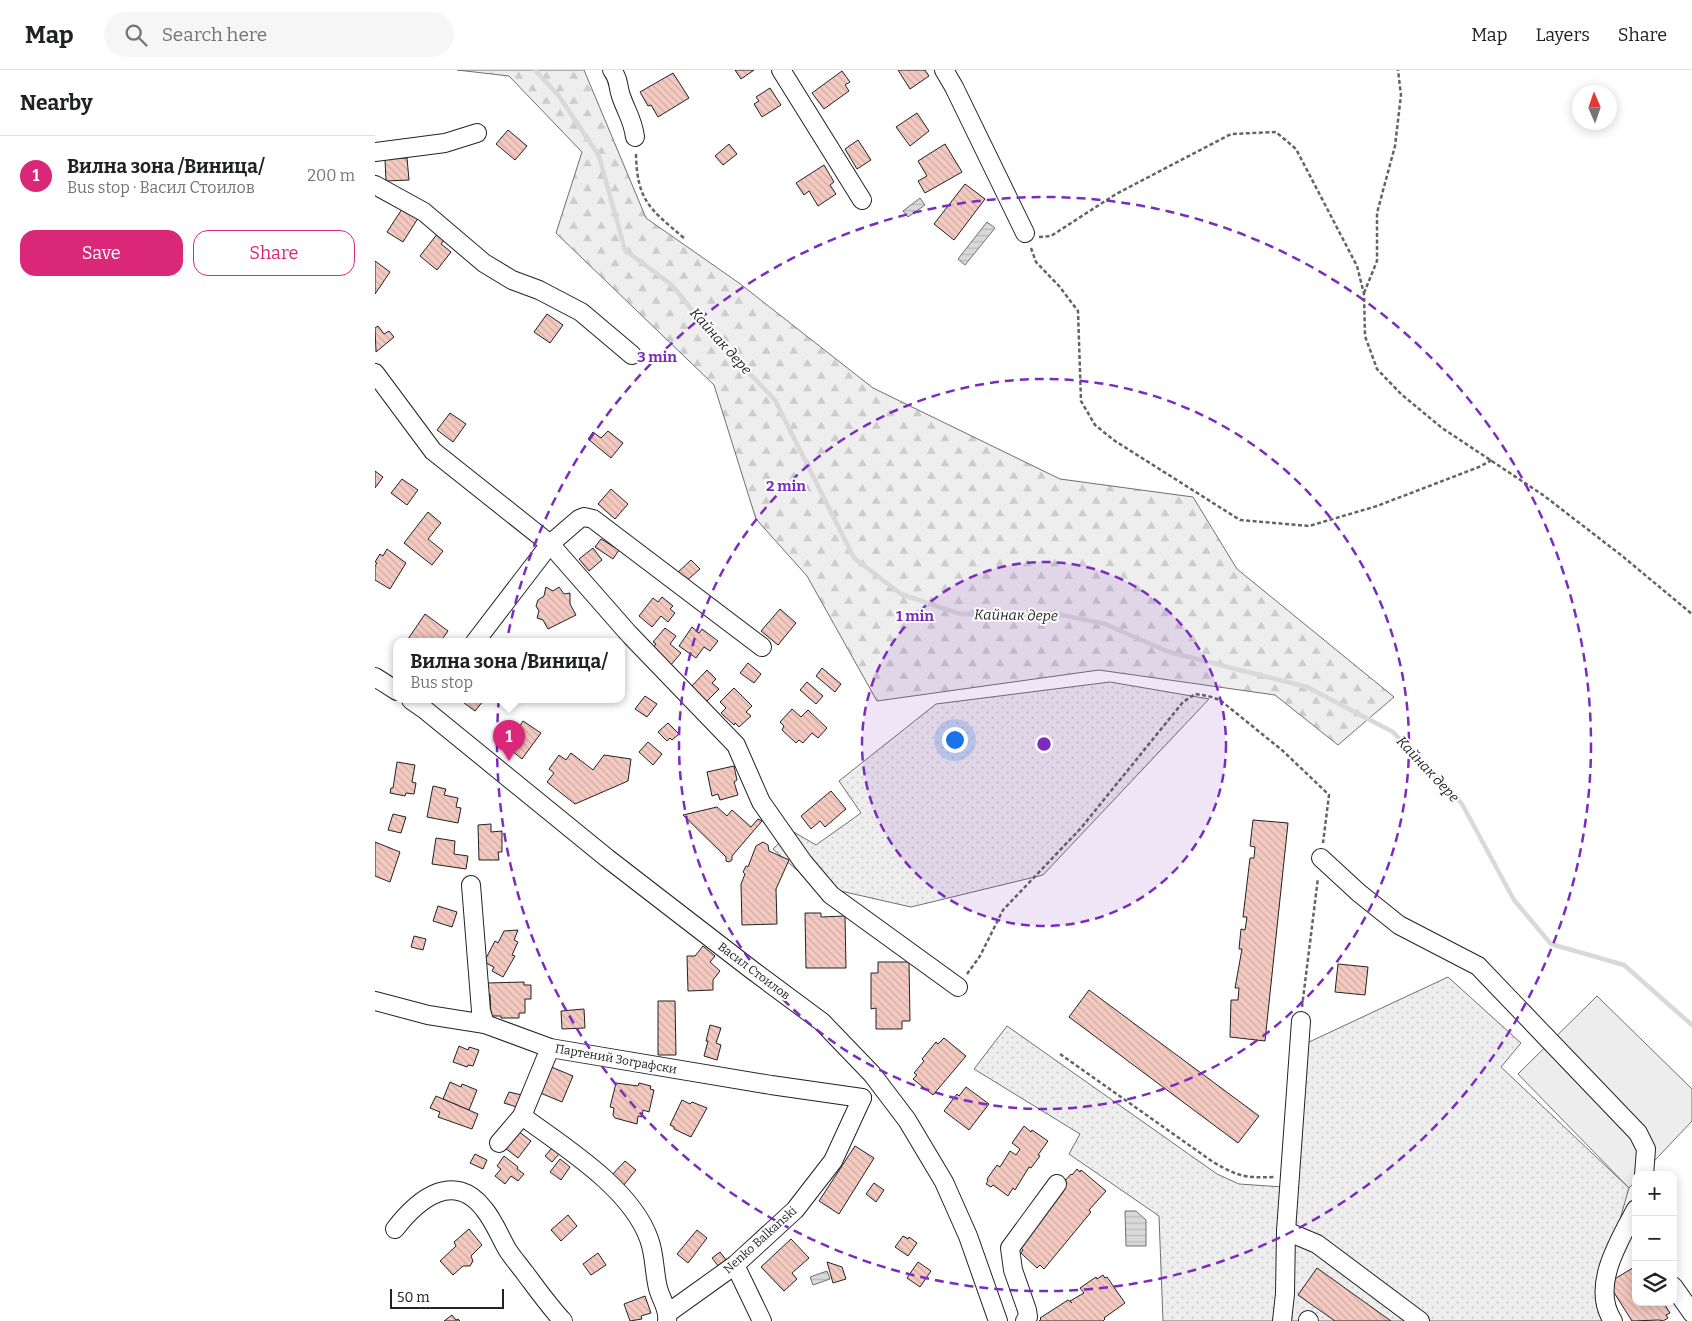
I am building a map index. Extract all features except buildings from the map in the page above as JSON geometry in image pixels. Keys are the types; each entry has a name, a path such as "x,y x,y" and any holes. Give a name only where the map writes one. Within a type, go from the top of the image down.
{"street":[{"path":"612,70 618,78 620,95 634,124 635,137"},
{"path":"781,70 862,200"},
{"path":"944,70 1025,233"},
{"path":"375,152 445,143 477,133"},
{"path":"375,186 423,212 484,263 512,280 539,290 581,312 633,355"},
{"path":"375,374 433,451 550,544 629,634 736,745 761,802 803,862 831,894 958,987"},
{"path":"478,638 550,544 579,519 584,517 593,519 762,647"},
{"path":"375,677 393,688"},
{"name":"Васил Стоилов","path":"422,703 607,858 822,1022 883,1088 907,1120 944,1182 968,1236 998,1321"},
{"path":"1321,858 1359,893 1399,925 1478,966 1638,1133 1646,1149 1644,1171"},
{"path":"471,885 481,1011 485,1024"},
{"name":"Партений Зографски","path":"375,1001 428,1014 485,1024 550,1048 771,1085 862,1098"},
{"path":"1282,1321 1285,1294 1286,1231 1301,1021"},
{"path":"499,1143 522,1116 550,1048"},
{"path":"862,1098 883,1088"},
{"name":"Nenko Balkanski","path":"667,1317 735,1265 795,1210 833,1160 862,1098"},
{"path":"522,1116 603,1177 638,1217 649,1239 655,1263 658,1288 667,1317"},
{"path":"1025,1321 1027,1310 1013,1270 1009,1248 1057,1184"},
{"path":"395,1228 405,1215 426,1198 445,1191 465,1192 483,1207 496,1226 507,1249 563,1321"},
{"path":"1613,1321 1607,1312 1603,1289 1614,1251 1632,1216"},
{"path":"1286,1231 1317,1244 1420,1321"},
{"path":"735,1265 762,1321"},
{"path":"1677,1292 1692,1313"}],"path":[{"path":"1364,294 1377,261 1377,213 1395,146 1401,95 1398,70"},
{"path":"1025,233 1038,237 1051,236 1117,194 1231,134 1276,132 1296,148 1357,266 1364,294 1365,336 1377,369 1401,394 1442,428 1543,495 1621,555 1692,614"},
{"path":"635,137 636,166 644,200 656,214 684,238"},
{"path":"1025,233 1036,262 1059,286 1078,311 1081,401 1095,425 1115,441 1240,520 1309,526 1377,506 1479,467 1492,460"},
{"path":"958,987 980,956 1003,910 1081,828 1183,702 1195,694 1220,700 1283,751 1329,795 1302,999 1301,1021"},
{"path":"1060,1054 1213,1162 1236,1175 1253,1178 1291,1177"}],"green space":[{"path":"457,70 584,70 646,218 739,283 873,388 1060,479 1193,497 1237,569 1394,697 1338,745 1275,695 1099,670 877,701 807,576 756,519 714,385 556,233 582,152 509,76"},
{"path":"1110,682 1209,699 1043,875 911,907 814,885 773,849 792,831 816,845 861,813 839,781 936,704"},
{"path":"1448,977 1521,1043 1501,1067 1629,1188 1596,1303 1609,1321 1163,1321 1159,1216 1069,1154 1080,1134 974,1069 1007,1026 1217,1174 1239,1184 1283,1187 1292,1050"}],"shaded area":[{"path":"920,198 925,205 908,217 903,211"},
{"path":"987,222 995,228 965,265 958,259"},
{"path":"1597,996 1692,1089 1692,1121 1645,1171 1632,1171 1632,1185 1629,1188 1518,1074"},
{"path":"1125,1211 1136,1211 1146,1220 1146,1246 1126,1246"},
{"path":"827,1271 830,1279 813,1285 810,1277"}],"waterway":[{"name":"Кайнак дере","path":"535,70 559,96 599,156 625,250 672,285 706,328 775,400 854,558 901,594 960,614 1052,613 1105,624 1169,652 1307,687 1393,732 1462,804 1514,900 1551,944 1624,965 1692,1025"}],"place":[{"name":"Вилна зона /Виница/","path":"509,761"}]}
